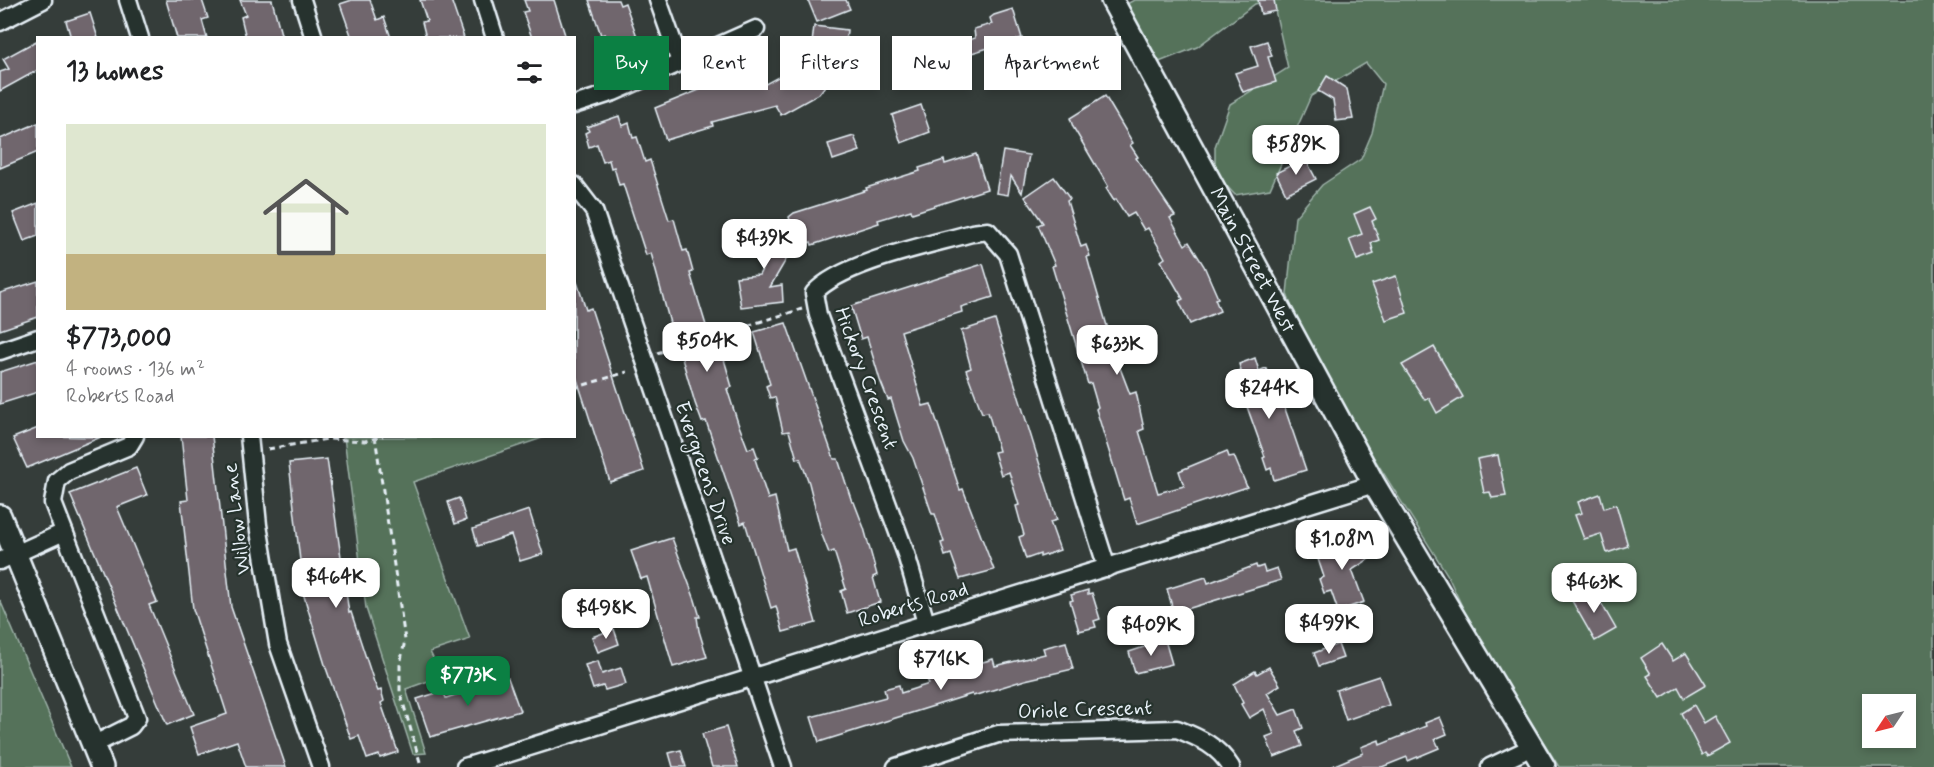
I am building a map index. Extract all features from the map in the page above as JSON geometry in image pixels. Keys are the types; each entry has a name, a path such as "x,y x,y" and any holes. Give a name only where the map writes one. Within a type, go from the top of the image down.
{"main road":[{"name":"Main Street West","path":"1112,0 1374,484 1544,767"},
{"path":"0,516 8,557 102,767"}],"street":[{"path":"0,22 44,0"},
{"path":"128,0 139,36"},
{"path":"302,0 313,36"},
{"path":"483,0 494,36"},
{"path":"658,0 680,62"},
{"path":"576,104 615,92 756,29"},
{"name":"Evergreens Drive","path":"576,188 594,211 783,767"},
{"name":"Hickory Crescent","path":"926,623 906,554 818,315 814,293 824,281 859,266 972,233 988,231 997,238 1008,254 1107,568"},
{"path":"0,351 36,339"},
{"path":"93,745 130,726 137,718 53,503 57,481 69,471 129,446 134,438"},
{"name":"Willow Lane","path":"249,438 258,525 278,644 321,767"},
{"name":"Roberts Road","path":"465,767 1374,484"},
{"path":"8,557 64,532"},
{"name":"Oriole Crescent","path":"896,767 998,734 1178,729 1204,740 1223,755 1231,767"},
{"path":"1490,767 1532,747"}],"path":[{"path":"652,355 806,308"},
{"path":"576,387 627,372"},
{"path":"268,449 328,439 375,438 405,640 400,665 400,692 420,762"}],"green space":[{"path":"1134,0 1934,0 1934,767 1559,767 1473,630 1447,574 1309,355 1287,294 1295,217 1322,185 1361,159 1372,133 1383,84 1366,63 1311,96 1270,189 1235,195 1215,173 1215,147 1230,104 1288,68 1275,10 1267,1 1255,4 1197,47 1154,64 1125,5"},
{"path":"344,438 542,438 413,482 470,639 430,652 442,676 406,689 426,753 413,754 366,608"},
{"path":"0,600 71,767 0,767"}],"building":[{"path":"166,0 202,0 208,18 202,20 206,36 176,36"},
{"path":"240,0 272,0 281,36 246,36 241,17 246,15"},
{"path":"352,0 370,0 377,20 384,17 390,36 351,36 340,4"},
{"path":"420,0 451,0 463,36 426,36 422,22 427,21"},
{"path":"524,0 554,0 565,36 531,36 523,12 528,11"},
{"path":"589,0 618,0 620,5 625,3 637,36 601,35"},
{"path":"808,0 846,0 850,9 817,22"},
{"path":"1258,0 1274,0 1276,11 1261,14"},
{"path":"1013,9 1021,36 984,36 984,49 972,53 974,29 992,24 990,18"},
{"path":"90,13 97,36 70,36 66,21"},
{"path":"814,26 847,30 846,36 813,36"},
{"path":"36,41 36,71 0,91 0,72 9,69 3,59"},
{"path":"1267,41 1272,56 1268,57 1276,82 1243,92 1235,73 1258,66 1251,46"},
{"path":"780,76 780,90 822,90 819,94 781,115 775,105 712,122 713,126 666,140 655,108 699,90 768,90 768,83"},
{"path":"1327,76 1347,89 1353,119 1336,121 1333,100 1318,91"},
{"path":"1105,96 1133,143 1130,145 1138,157 1136,158 1175,216 1170,218 1185,245 1189,242 1204,266 1218,298 1215,299 1220,311 1190,324 1179,301 1183,299 1161,261 1165,258 1148,228 1144,230 1134,213 1127,217 1116,199 1114,201 1106,188 1108,186 1073,127 1070,118"},
{"path":"921,105 930,132 901,143 892,115"},
{"path":"619,116 622,126 629,123 633,138 637,137 645,162 650,160 669,220 674,219 683,251 687,250 693,272 690,273 712,345 719,343 726,366 732,387 727,389 738,423 748,449 754,447 758,458 755,459 768,499 775,497 787,550 794,548 816,623 783,632 776,606 771,608 745,522 741,524 706,421 702,422 695,403 681,355 687,353 679,330 676,331 675,326 671,327 651,253 646,255 623,184 619,185 614,167 611,168 609,160 603,162 597,144 589,147 585,133 589,131 587,127"},
{"path":"36,124 36,153 0,168 0,139"},
{"path":"854,136 860,151 833,160 828,144"},
{"path":"1003,151 1029,155 1022,193 1011,176 1008,195 996,193"},
{"path":"976,154 987,189 912,213 911,210 878,220 879,223 812,245 811,242 798,245 789,217 794,213 920,171 919,168 944,160 945,164"},
{"path":"1305,158 1316,179 1286,194 1276,173"},
{"path":"1054,177 1070,199 1067,201 1081,247 1086,245 1090,256 1087,257 1117,360 1130,394 1136,392 1144,429 1139,431 1158,493 1184,486 1179,471 1227,451 1229,457 1234,456 1247,487 1137,524 1129,498 1124,500 1096,409 1098,407 1091,383 1088,384 1052,266 1055,265 1038,225 1043,223 1025,197"},
{"path":"36,204 36,237 24,241 13,213"},
{"path":"1370,207 1376,219 1372,221 1379,240 1371,243 1374,254 1357,260 1349,239 1362,234 1354,214"},
{"path":"759,225 794,246 770,287 782,285 783,302 741,307 736,277 759,275 767,260 746,247"},
{"path":"983,264 993,297 961,307 962,312 901,331 923,406 931,404 960,490 963,489 994,570 960,579 951,554 945,556 941,543 944,542 935,514 932,514 913,458 904,441 891,399 888,400 880,380 867,337 861,339 851,306"},
{"path":"1396,276 1407,313 1386,320 1372,284"},
{"path":"36,282 36,318 0,330 0,293"},
{"path":"576,282 586,310 591,308 644,471 610,482 576,376"},
{"path":"995,320 1057,520 1050,522 1060,550 1040,557 1040,554 1026,559 1019,537 1024,535 1016,506 1019,505 1009,472 1001,475 994,452 999,451 988,412 982,413 966,370 971,368 961,331"},
{"path":"786,323 834,459 838,459 852,502 854,502 864,528 877,575 873,577 880,602 847,613 841,591 846,589 834,551 829,553 800,458 797,459 789,431 783,432 775,397 770,398 766,386 770,384 754,332"},
{"path":"1434,347 1463,397 1437,413 1429,398 1425,400 1402,365"},
{"path":"1255,358 1259,371 1266,368 1279,401 1282,400 1306,470 1274,480 1271,468 1267,470 1263,458 1265,457 1246,404 1243,405 1231,374 1241,371 1239,364"},
{"path":"36,361 36,393 0,404 0,372"},
{"path":"36,429 36,438 99,438 27,468 13,438"},
{"path":"181,438 212,438 231,607 286,767 246,767 237,741 199,754 190,727 227,714 193,609 181,501 188,500"},
{"path":"1498,455 1506,496 1492,498 1490,492 1484,493 1477,459"},
{"path":"327,459 349,613 351,612 374,682 378,691 381,690 384,701 381,703 398,752 380,758 379,755 367,759 359,736 351,739 304,596 289,463"},
{"path":"136,468 147,495 117,507 157,602 149,605 194,714 167,725 70,494"},
{"path":"1600,494 1604,508 1616,504 1628,546 1607,553 1601,534 1584,539 1575,515 1582,513 1578,502"},
{"path":"459,498 466,520 455,524 448,502"},
{"path":"529,510 543,554 520,561 511,535 478,546 473,529"},
{"path":"1341,537 1346,553 1365,540 1375,555 1352,570 1364,602 1338,611 1331,591 1324,593 1319,579 1324,577 1314,547"},
{"path":"672,538 700,617 697,617 699,631 707,657 673,667 647,577 641,579 631,551"},
{"path":"1256,565 1257,568 1263,566 1265,572 1277,568 1281,580 1174,613 1167,589 1206,577 1208,583"},
{"path":"1592,587 1616,629 1595,641 1571,599"},
{"path":"1088,590 1088,594 1092,593 1100,619 1094,621 1096,627 1079,631 1070,601 1073,600 1071,595"},
{"path":"614,629 619,644 598,652 592,637"},
{"path":"1165,640 1172,664 1135,673 1129,652"},
{"path":"1066,642 1073,669 1025,680 973,696 972,694 819,742 811,717 886,697 884,689 899,685 901,693 929,684 925,674 937,670 939,675 993,659 995,666 1045,654 1043,648"},
{"path":"1338,644 1343,658 1319,666 1314,653"},
{"path":"1662,644 1673,661 1686,653 1706,685 1684,698 1678,687 1661,698 1647,676 1651,674 1641,658"},
{"path":"598,661 602,674 621,668 626,684 605,690 603,686 593,689 585,665"},
{"path":"1269,667 1280,685 1267,693 1280,715 1296,709 1303,728 1296,731 1302,746 1274,757 1266,737 1274,734 1264,709 1249,718 1234,684 1255,671 1257,674"},
{"path":"1379,676 1389,705 1346,720 1336,690"},
{"path":"508,678 520,711 430,737 417,699 443,691 446,698"},
{"path":"1694,705 1704,723 1715,716 1730,743 1707,756 1705,753 1702,755 1681,713"},
{"path":"1440,717 1447,734 1435,739 1439,748 1408,761 1407,757 1382,767 1330,767 1363,753 1361,747 1379,740 1380,745 1426,726 1425,723"},
{"path":"726,727 738,767 712,767 702,734"},
{"path":"681,750 686,767 673,767 669,753"}]}
